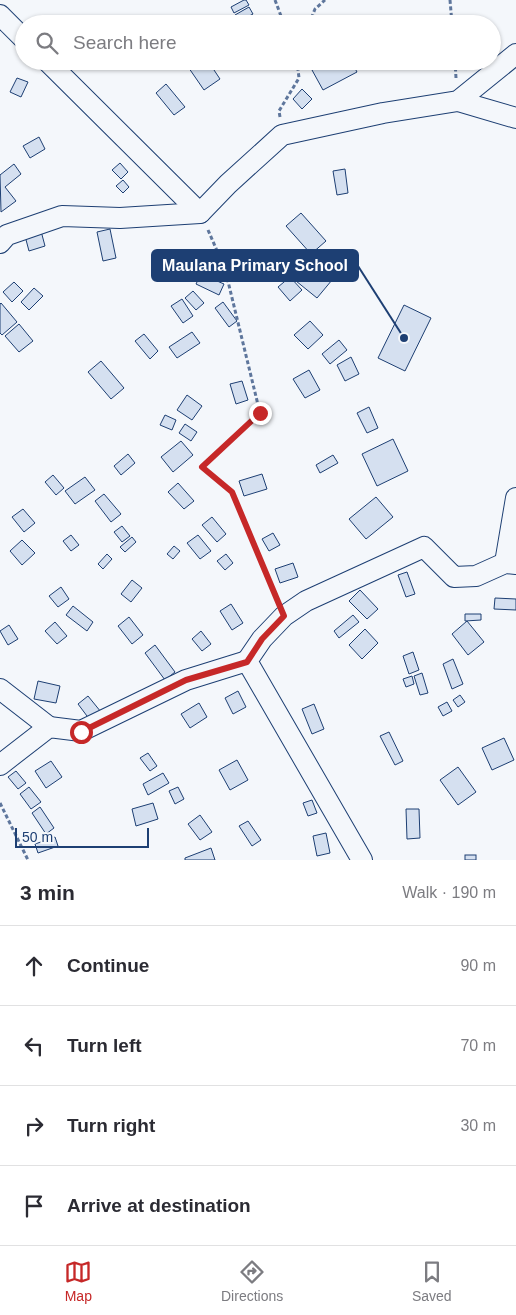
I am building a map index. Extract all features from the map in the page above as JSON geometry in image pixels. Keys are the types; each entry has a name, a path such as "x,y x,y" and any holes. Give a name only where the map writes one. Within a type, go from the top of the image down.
{"street":[{"path":"0,15 15,30"},
{"path":"501,66 516,54"},
{"path":"55,70 200,213"},
{"path":"458,100 496,70"},
{"path":"0,243 7,235 62,216 120,218 200,213 228,184 282,135 383,113 458,100 516,118"},
{"path":"0,689 49,727 81,732 186,680 247,662 262,639 284,616 306,601 424,547 454,577 476,576 510,564 516,498"},
{"path":"247,662 362,860"},
{"path":"0,765 49,727"}],"path":[{"path":"276,0 281,15"},
{"path":"313,15 315,9 325,0"},
{"path":"450,0 451,15"},
{"path":"282,135 279,111 299,78 298,70"},
{"path":"200,213 225,268 260,413 202,467 232,492 284,616"},
{"path":"0,803 28,860"}],"building":[{"path":"244,0 249,5 234,13 231,7"},
{"path":"249,7 253,14 251,15 235,15"},
{"path":"190,70 214,70 220,79 204,90"},
{"path":"312,70 356,70 357,72 323,90"},
{"path":"17,78 28,82 21,97 10,92"},
{"path":"166,84 185,107 174,115 156,93"},
{"path":"302,89 312,99 302,109 293,99"},
{"path":"39,137 45,149 30,158 23,146"},
{"path":"120,163 128,172 121,179 112,170"},
{"path":"14,164 21,174 5,187 16,201 1,212 0,175"},
{"path":"345,169 348,193 337,195 333,171"},
{"path":"123,180 129,187 123,193 116,186"},
{"path":"301,213 326,241 311,254 286,226"},
{"path":"110,229 116,258 103,261 97,232"},
{"path":"41,231 45,246 29,251 25,236"},
{"path":"311,263 332,280 317,298 296,281"},
{"path":"201,274 224,284 219,295 196,284"},
{"path":"290,277 302,290 290,301 278,287"},
{"path":"14,282 23,291 12,302 3,292"},
{"path":"34,288 43,296 29,310 21,302"},
{"path":"193,291 204,303 196,310 185,298"},
{"path":"182,299 193,316 183,323 171,306"},
{"path":"223,302 237,321 229,327 215,308"},
{"path":"1,303 17,322 2,335 0,333"},
{"path":"404,305 431,318 405,371 378,358"},
{"path":"310,321 323,335 308,349 294,335"},
{"path":"19,324 33,341 19,352 5,336"},
{"path":"192,332 200,343 177,358 169,347"},
{"path":"144,334 158,351 150,359 135,341"},
{"path":"339,340 347,350 330,364 322,354"},
{"path":"351,357 359,374 345,381 337,365"},
{"path":"101,361 124,388 111,399 88,372"},
{"path":"309,370 320,390 305,398 293,379"},
{"path":"242,381 248,400 236,404 230,384"},
{"path":"187,395 202,406 192,420 177,410"},
{"path":"369,407 378,428 367,433 357,413"},
{"path":"165,415 176,420 172,430 160,425"},
{"path":"185,424 197,432 191,441 179,433"},
{"path":"393,439 408,471 377,486 362,454"},
{"path":"181,441 193,455 173,472 161,457"},
{"path":"128,454 135,463 121,475 114,466"},
{"path":"333,455 338,463 320,473 316,465"},
{"path":"262,474 267,489 244,496 239,481"},
{"path":"53,475 64,488 56,495 45,482"},
{"path":"85,477 95,490 75,504 65,491"},
{"path":"178,483 194,501 184,509 168,492"},
{"path":"104,494 121,514 111,522 95,501"},
{"path":"376,497 393,517 366,539 349,519"},
{"path":"23,509 35,523 24,532 12,517"},
{"path":"212,517 226,534 217,542 202,525"},
{"path":"122,526 130,536 122,542 114,532"},
{"path":"273,533 280,545 269,551 262,539"},
{"path":"71,535 79,545 71,551 63,541"},
{"path":"198,535 211,551 200,559 187,543"},
{"path":"132,537 136,542 125,552 120,547"},
{"path":"22,540 35,553 22,565 10,551"},
{"path":"174,546 180,551 173,559 167,554"},
{"path":"107,554 112,559 103,569 98,564"},
{"path":"226,554 233,563 225,570 217,561"},
{"path":"293,563 298,577 280,583 275,569"},
{"path":"407,572 415,594 406,597 398,575"},
{"path":"132,580 142,588 131,602 121,594"},
{"path":"61,587 69,599 58,607 49,596"},
{"path":"360,590 378,609 367,619 349,601"},
{"path":"495,598 516,599 516,610 494,609"},
{"path":"231,604 243,623 232,630 220,611"},
{"path":"73,606 93,622 87,631 66,615"},
{"path":"465,614 481,614 481,620 465,621"},
{"path":"353,615 359,622 339,638 334,631"},
{"path":"129,617 143,635 132,644 118,626"},
{"path":"467,621 484,642 468,655 452,634"},
{"path":"55,622 67,636 57,644 45,631"},
{"path":"9,625 18,639 8,645 0,631"},
{"path":"365,629 378,643 362,659 349,645"},
{"path":"201,631 211,644 202,651 192,639"},
{"path":"155,645 175,672 165,680 145,653"},
{"path":"413,652 419,670 409,674 403,656"},
{"path":"453,659 463,684 452,689 443,664"},
{"path":"422,673 428,693 420,695 414,676"},
{"path":"412,676 414,684 406,687 403,679"},
{"path":"38,681 60,686 56,703 34,699"},
{"path":"238,691 246,707 233,714 225,698"},
{"path":"460,695 465,702 458,707 453,700"},
{"path":"88,696 101,712 90,720 78,704"},
{"path":"447,702 452,711 443,716 438,707"},
{"path":"199,703 207,717 190,728 181,714"},
{"path":"314,704 324,729 312,734 302,709"},
{"path":"389,732 403,761 395,765 380,736"},
{"path":"504,738 514,760 492,770 482,748"},
{"path":"148,753 157,766 150,771 140,758"},
{"path":"237,760 248,780 230,790 219,770"},
{"path":"51,761 62,777 46,788 35,771"},
{"path":"458,767 476,792 458,805 440,780"},
{"path":"16,771 26,783 18,789 8,777"},
{"path":"163,773 169,783 148,795 143,784"},
{"path":"29,787 41,802 31,809 20,794"},
{"path":"178,787 184,799 175,804 169,791"},
{"path":"312,800 317,813 308,816 303,803"},
{"path":"153,803 158,819 136,826 132,809"},
{"path":"40,807 54,828 46,834 32,813"},
{"path":"406,809 419,809 420,838 407,839"},
{"path":"200,815 212,832 200,840 188,824"},
{"path":"248,821 261,840 252,846 239,826"},
{"path":"326,833 330,853 317,856 313,836"},
{"path":"55,837 58,846 38,853 35,844"},
{"path":"211,848 215,860 185,860 185,858"},
{"path":"465,855 476,855 476,860 465,860"}],"place":[{"name":"Maulana Primary School","path":"404,338"}],"route":[{"path":"81,732 186,680 247,662 262,639 284,616 232,492 202,467 260,413"}]}
